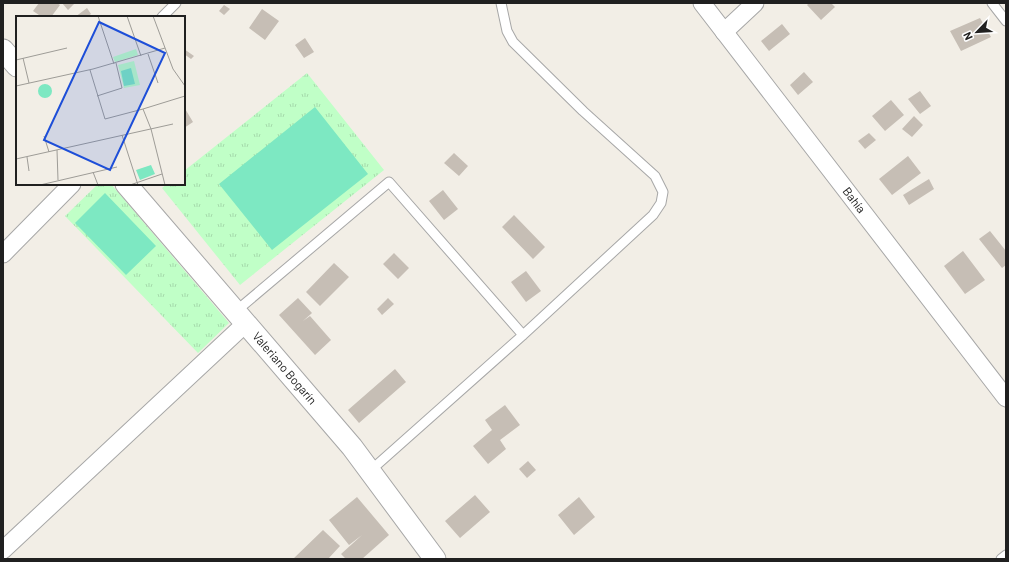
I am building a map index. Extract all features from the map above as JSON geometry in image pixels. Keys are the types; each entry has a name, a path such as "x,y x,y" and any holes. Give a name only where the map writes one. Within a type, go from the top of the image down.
{"street":[{"name":"Bahía","path":"702,3 1006,398"},
{"path":"724,32 755,3"},
{"path":"3,50 16,65"},
{"path":"3,254 71,185"},
{"name":"Valeriano Bogarín","path":"127,185 240,318 315,403 370,471 435,559"},
{"path":"3,550 240,318"}],"lane":[{"path":"163,16 176,3"},
{"path":"370,471 523,335 653,215 661,203 663,192 655,176 583,111 513,42 505,26 501,3"},
{"path":"992,3 1006,21"},
{"path":"240,318 389,182 523,335"},
{"path":"1001,559 1006,555"}],"green space":[{"path":"307,73 384,170 240,285 162,188 166,185 185,185 185,170"},
{"path":"315,107 368,174 272,250 219,184"},
{"path":"97,185 112,185 229,323 198,353 65,216"},
{"path":"105,193 156,246 126,275 75,223"}],"building":[{"path":"39,3 57,3 60,5 52,16 40,16 33,11"},
{"path":"62,3 75,3 68,10"},
{"path":"809,3 831,3 835,7 821,20 807,5"},
{"path":"224,5 230,9 224,15 219,11"},
{"path":"87,8 91,14 88,16 76,16"},
{"path":"262,9 279,21 265,40 249,28"},
{"path":"980,18 991,37 961,51 950,31"},
{"path":"782,24 790,34 769,51 761,41"},
{"path":"305,38 314,52 304,58 295,45"},
{"path":"185,50 194,56 191,59 185,55"},
{"path":"804,72 813,82 798,95 790,85"},
{"path":"920,91 931,106 920,114 908,99"},
{"path":"891,100 904,115 885,131 872,116"},
{"path":"185,109 193,122 185,127"},
{"path":"914,116 923,125 912,137 902,129"},
{"path":"869,133 876,140 865,149 858,141"},
{"path":"454,153 468,166 459,176 444,163"},
{"path":"908,156 921,173 892,195 879,179"},
{"path":"929,179 934,189 909,205 903,195"},
{"path":"443,190 458,209 444,220 429,201"},
{"path":"514,215 545,247 533,259 502,227"},
{"path":"990,231 1006,251 1006,265 1002,268 979,239"},
{"path":"963,251 985,280 965,294 944,266"},
{"path":"394,253 409,268 398,279 383,264"},
{"path":"334,263 349,277 320,306 306,292"},
{"path":"526,271 541,291 526,302 511,282"},
{"path":"298,298 312,313 303,321 310,316 331,340 315,355 279,315"},
{"path":"388,298 394,304 382,315 377,309"},
{"path":"395,369 406,382 359,423 348,410"},
{"path":"505,405 520,425 500,440 506,449 488,464 473,446 492,430 485,420"},
{"path":"528,461 536,470 527,478 519,469"},
{"path":"475,495 490,512 460,538 445,521"},
{"path":"357,497 389,535 362,559 346,559 341,554 362,535 349,545 329,520"},
{"path":"579,497 595,517 574,535 558,515"},
{"path":"323,530 340,546 328,559 293,559"}]}
